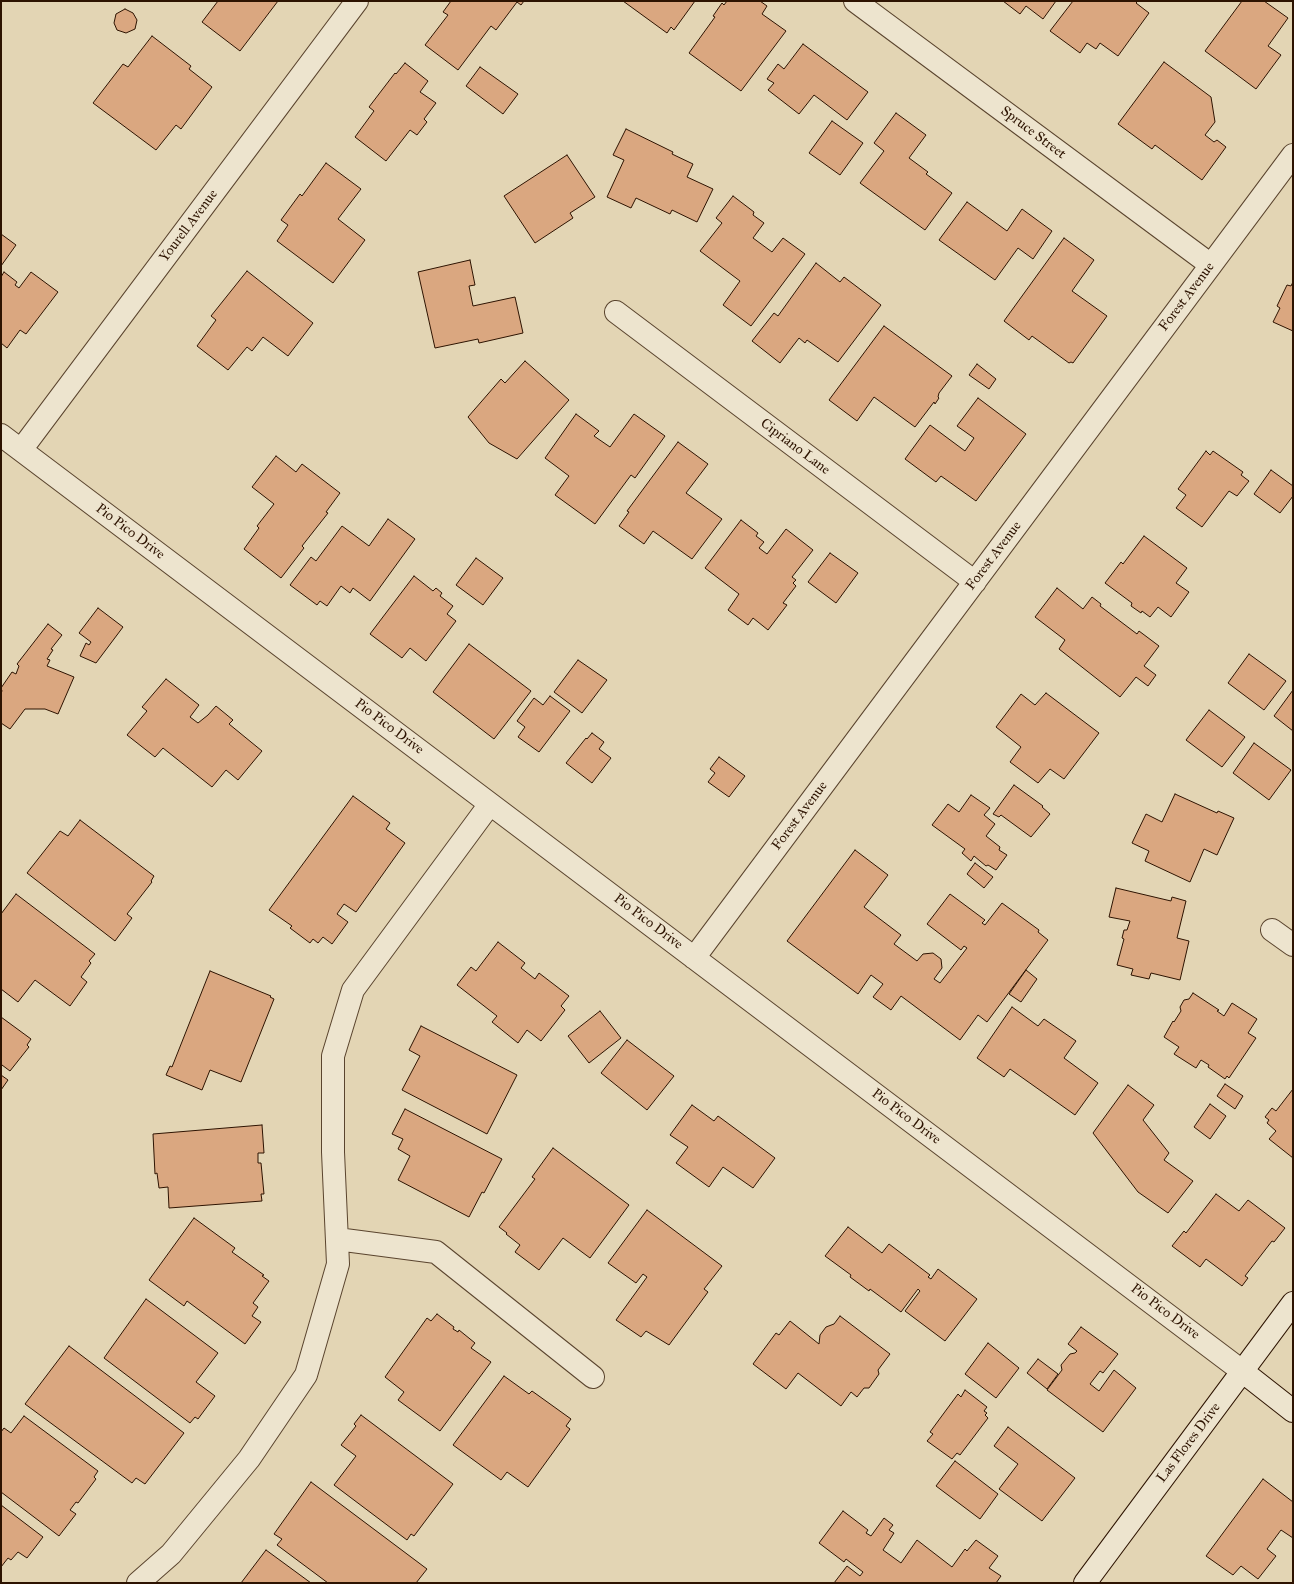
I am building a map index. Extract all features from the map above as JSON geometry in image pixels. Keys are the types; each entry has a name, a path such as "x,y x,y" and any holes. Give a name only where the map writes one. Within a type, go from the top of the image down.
{"street":[{"name":"Yourell Avenue","path":"21,450 357,1"},
{"name":"Spruce Street","path":"855,1 1211,265"},
{"name":"Forest Avenue","path":"694,958 1293,155"},
{"name":"Cipriano Lane","path":"616,312 975,582"},
{"name":"Pio Pico Drive","path":"1,435 1293,1411"},
{"path":"138,1583 171,1554 249,1459 306,1375 338,1264 333,1152 333,1056 353,990 490,804"},
{"path":"1272,930 1293,945"},
{"path":"337,1239 436,1252 593,1377"},
{"name":"Las Flores Drive","path":"1085,1583 1293,1303"}],"building":[{"path":"218,1 278,1 240,51 202,22"},
{"path":"451,1 524,1 521,5 517,2 496,30 491,26 458,70 425,45 448,15 443,12"},
{"path":"623,1 695,1 674,30 671,27 667,33"},
{"path":"727,1 760,1 767,6 762,14 786,31 741,91 689,53 715,17 713,16 722,3 724,5"},
{"path":"1003,1 1056,1 1043,19 1026,6 1020,14"},
{"path":"1073,1 1138,1 1136,3 1149,13 1118,56 1100,43 1096,49 1087,43 1080,53 1050,31"},
{"path":"1242,1 1264,1 1288,18 1268,46 1281,55 1256,89 1205,51"},
{"path":"125,9 133,13 137,20 135,29 126,33 117,30 114,23 116,14"},
{"path":"152,36 191,66 189,69 212,87 181,129 176,125 156,150 93,103 123,64 128,67"},
{"path":"803,44 868,92 847,120 814,95 799,114 768,90 774,83 767,79 778,64 784,69"},
{"path":"1164,62 1211,97 1215,122 1205,135 1214,142 1217,140 1226,147 1202,180 1155,145 1152,149 1118,124"},
{"path":"405,63 428,81 420,92 436,103 424,119 427,122 417,135 410,130 386,161 355,137 374,111 369,107 395,73 396,74"},
{"path":"480,67 518,94 503,114 466,86"},
{"path":"896,113 926,135 909,158 928,172 926,174 952,193 925,230 860,183 884,151 874,143"},
{"path":"832,121 863,143 840,175 809,153"},
{"path":"626,129 673,152 672,154 693,164 687,177 713,189 697,222 672,210 670,214 636,198 631,208 607,197 624,160 613,155"},
{"path":"567,155 595,197 570,213 573,218 535,243 504,196"},
{"path":"326,163 361,189 338,219 365,240 333,283 277,241 288,225 281,220 300,194 302,196"},
{"path":"733,196 754,212 753,215 764,223 753,238 772,252 783,238 805,254 751,326 723,305 740,281 700,251 722,223 716,218"},
{"path":"967,202 1007,231 1022,209 1052,231 1033,259 1018,248 995,280 939,240"},
{"path":"1,234 16,245 1,266"},
{"path":"1064,238 1094,260 1072,291 1107,316 1073,363 1069,363 1032,336 1029,340 1004,321"},
{"path":"470,260 475,285 469,286 473,306 515,297 523,333 479,343 478,339 435,348 418,272"},
{"path":"816,263 840,282 844,277 881,305 838,362 807,340 805,343 799,338 780,363 752,341 774,313 778,316"},
{"path":"247,271 313,323 288,356 263,337 252,351 247,347 228,370 197,346 216,320 211,316"},
{"path":"4,272 17,282 15,285 19,288 31,272 58,292 26,334 20,330 7,348 1,343 1,277"},
{"path":"1293,282 1293,331 1273,322 1280,308 1277,306 1287,285 1291,286"},
{"path":"884,326 952,376 939,393 939,398 935,404 934,402 915,427 874,397 857,421 829,400"},
{"path":"525,361 569,400 517,459 489,443 468,417 501,379 505,383"},
{"path":"977,364 996,379 989,389 969,375"},
{"path":"978,398 1026,434 976,501 941,476 936,482 905,459 930,425 965,451 974,438 957,426"},
{"path":"576,414 599,431 594,436 610,447 634,414 665,436 635,478 631,475 595,524 555,495 569,476 545,458"},
{"path":"678,442 708,464 686,493 722,519 692,559 653,531 644,544 619,526 629,512 627,511"},
{"path":"1206,451 1210,455 1213,451 1243,472 1241,475 1249,481 1237,496 1229,491 1202,527 1176,508 1186,495 1178,489"},
{"path":"276,456 296,472 302,464 340,493 326,512 328,513 302,546 304,548 281,578 244,549 259,528 257,526 274,504 252,487"},
{"path":"1271,470 1293,486 1293,496 1280,513 1254,494"},
{"path":"388,519 415,539 370,601 353,588 350,593 341,586 327,606 320,601 317,605 290,585 311,557 316,561 342,526 369,546"},
{"path":"741,520 758,533 756,536 764,542 759,548 767,554 786,529 813,550 792,577 796,580 793,583 796,586 783,603 787,605 768,630 753,618 748,625 728,610 739,594 705,568"},
{"path":"1144,536 1187,568 1176,583 1189,592 1171,617 1158,607 1150,617 1142,611 1141,613 1131,606 1132,603 1105,583 1121,562 1123,564"},
{"path":"830,553 858,573 836,603 808,582"},
{"path":"476,558 503,578 483,605 456,585"},
{"path":"414,576 433,591 436,588 442,593 440,596 453,606 447,614 456,621 426,661 410,648 402,658 370,634"},
{"path":"1057,588 1083,609 1092,597 1101,604 1100,606 1137,634 1139,631 1159,646 1144,666 1156,675 1148,686 1136,677 1120,697 1059,649 1065,640 1035,617"},
{"path":"98,608 123,627 96,663 80,656 86,643 89,645 91,642 79,633"},
{"path":"48,624 62,635 51,649 53,650 47,659 50,660 47,666 74,677 58,714 45,709 25,709 10,729 1,723 1,688 12,672 16,674 19,666 17,664"},
{"path":"469,644 531,691 494,739 433,692"},
{"path":"1249,654 1286,681 1264,710 1228,683"},
{"path":"578,660 607,680 582,713 554,692"},
{"path":"166,679 199,705 190,717 198,723 216,706 233,720 229,724 262,751 238,780 226,770 212,787 163,748 155,757 127,735 147,711 142,707"},
{"path":"1293,690 1293,731 1274,716"},
{"path":"1046,693 1099,733 1064,779 1050,769 1038,783 1010,762 1021,747 996,727 1021,694 1035,705"},
{"path":"550,696 570,711 539,752 518,737 525,727 517,721 534,698 543,705"},
{"path":"1209,710 1245,737 1222,767 1186,740"},
{"path":"592,733 604,742 599,749 611,758 592,783 566,763 586,738 587,739"},
{"path":"1254,743 1291,770 1269,800 1233,773"},
{"path":"719,757 745,776 729,797 708,782 715,773 710,769"},
{"path":"1014,785 1043,806 1042,807 1050,814 1031,837 1001,815 999,817 993,814"},
{"path":"1175,794 1217,813 1218,811 1234,818 1217,855 1204,849 1190,882 1145,861 1149,851 1132,843 1146,814 1162,822"},
{"path":"971,795 990,808 984,815 995,824 986,836 1000,847 999,850 1007,855 996,870 988,865 986,866 974,856 971,861 962,853 965,849 932,825 948,804 959,812"},
{"path":"353,796 390,823 386,829 405,843 356,912 344,904 337,914 348,922 332,944 323,937 318,943 313,939 310,943 290,928 292,926 269,910"},
{"path":"80,820 154,876 151,881 152,882 127,914 132,918 115,941 27,873 60,831 68,836"},
{"path":"855,850 888,875 864,907 901,935 894,944 917,961 923,954 933,953 941,959 942,968 934,979 940,983 967,948 964,946 961,950 927,924 950,894 985,920 982,923 985,925 1002,903 1039,930 1038,932 1048,940 987,1022 978,1015 960,1040 901,996 891,1010 873,997 883,984 871,975 858,994 787,941"},
{"path":"975,863 993,877 984,888 967,874"},
{"path":"1116,888 1171,901 1172,897 1186,901 1177,938 1189,941 1180,980 1151,973 1149,979 1131,975 1133,969 1117,965 1124,939 1122,938 1124,930 1127,930 1130,921 1109,917"},
{"path":"16,894 95,954 89,961 91,963 81,977 87,982 70,1006 35,980 18,1002 1,989 1,914"},
{"path":"498,942 525,963 521,968 535,979 539,973 569,996 561,1006 565,1010 541,1041 527,1030 518,1043 492,1022 497,1016 457,985 471,967 476,971"},
{"path":"1026,970 1037,979 1021,1002 1009,994"},
{"path":"210,971 271,996 270,997 274,999 241,1082 210,1070 202,1090 166,1075 170,1066 172,1067"},
{"path":"1193,993 1219,1010 1217,1011 1224,1016 1232,1003 1257,1019 1248,1033 1256,1038 1229,1078 1227,1076 1225,1079 1201,1060 1196,1068 1174,1054 1179,1047 1164,1037 1173,1021 1174,1022 1181,1011 1180,1007 1184,1000 1189,999"},
{"path":"1012,1007 1038,1026 1044,1019 1076,1041 1064,1058 1098,1083 1075,1115 1010,1069 1004,1077 977,1058"},
{"path":"600,1011 621,1038 589,1063 568,1036"},
{"path":"1,1017 31,1039 27,1045 29,1047 10,1071 2,1065 1,1067"},
{"path":"421,1026 517,1075 487,1134 402,1090 420,1056 409,1050"},
{"path":"627,1040 674,1076 647,1110 601,1073"},
{"path":"1,1075 8,1080 1,1090"},
{"path":"1225,1084 1243,1096 1235,1109 1217,1096"},
{"path":"1128,1085 1154,1105 1143,1120 1169,1153 1164,1160 1193,1181 1168,1213 1138,1192 1093,1133"},
{"path":"1293,1089 1293,1158 1269,1139 1276,1131 1267,1123 1269,1120 1265,1117 1272,1108 1276,1111"},
{"path":"1210,1104 1226,1116 1210,1139 1194,1127"},
{"path":"692,1105 714,1121 718,1116 775,1158 753,1188 723,1167 709,1187 676,1163 688,1147 670,1135"},
{"path":"405,1109 502,1159 469,1217 398,1180 410,1156 398,1149 403,1139 392,1134"},
{"path":"262,1125 264,1153 258,1153 258,1163 261,1163 264,1194 261,1194 262,1201 169,1208 168,1187 159,1188 157,1173 155,1174 153,1134"},
{"path":"553,1148 629,1205 590,1258 563,1238 539,1270 515,1252 520,1245 499,1227 535,1179 532,1177"},
{"path":"1216,1194 1239,1211 1248,1200 1285,1228 1274,1242 1272,1241 1245,1276 1248,1278 1242,1286 1206,1259 1200,1267 1172,1246 1184,1231 1186,1233"},
{"path":"647,1210 722,1266 704,1289 708,1292 669,1345 646,1331 641,1337 616,1320 647,1277 643,1274 636,1283 608,1263"},
{"path":"194,1218 235,1248 232,1252 264,1275 262,1276 269,1281 253,1303 258,1307 252,1316 261,1322 245,1344 187,1301 184,1306 149,1280"},
{"path":"848,1227 882,1253 889,1244 930,1275 928,1277 931,1279 938,1269 977,1299 945,1341 905,1311 920,1291 918,1289 901,1312 870,1289 869,1291 850,1277 851,1275 825,1256"},
{"path":"146,1299 218,1353 196,1382 215,1396 198,1419 195,1417 190,1423 104,1358"},
{"path":"437,1314 454,1327 453,1329 458,1332 459,1330 475,1343 471,1348 491,1362 440,1431 398,1400 404,1392 385,1377 427,1318 431,1321"},
{"path":"840,1316 890,1354 878,1370 879,1374 869,1388 864,1388 857,1397 851,1392 841,1406 798,1373 786,1389 753,1364 776,1333 779,1335 790,1321 819,1344 820,1335 826,1327 834,1324"},
{"path":"1081,1327 1118,1354 1103,1373 1100,1371 1090,1384 1099,1391 1114,1370 1136,1388 1103,1432 1047,1390 1062,1370 1061,1365 1070,1354 1077,1351 1068,1344"},
{"path":"988,1343 1019,1368 996,1398 965,1374"},
{"path":"69,1346 184,1433 145,1484 136,1478 132,1483 25,1404"},
{"path":"1038,1359 1058,1374 1047,1389 1027,1373"},
{"path":"504,1376 529,1394 532,1391 571,1419 566,1426 570,1429 528,1487 507,1472 501,1480 453,1445"},
{"path":"965,1390 987,1407 984,1411 987,1413 985,1415 988,1418 960,1455 957,1453 952,1459 927,1441 933,1434 930,1432 958,1394 961,1397"},
{"path":"361,1415 453,1484 414,1536 411,1534 407,1540 334,1485 356,1456 341,1445 356,1426 354,1424"},
{"path":"24,1416 98,1471 94,1477 96,1479 78,1503 76,1502 70,1510 76,1514 59,1536 1,1492 1,1432 4,1428 11,1433"},
{"path":"1008,1427 1075,1478 1042,1521 999,1489 1018,1464 994,1446"},
{"path":"955,1461 998,1494 980,1519 936,1486"},
{"path":"1263,1479 1293,1502 1293,1538 1281,1530 1267,1549 1276,1556 1258,1579 1241,1566 1233,1575 1206,1556"},
{"path":"311,1482 427,1569 416,1583 328,1583 277,1545 282,1539 274,1534"},
{"path":"1,1505 43,1537 27,1558 18,1552 11,1560 8,1558 1,1567"},
{"path":"843,1511 868,1530 866,1533 871,1536 884,1518 893,1525 889,1530 894,1533 883,1550 901,1563 917,1540 952,1567 965,1549 967,1551 976,1540 998,1556 989,1568 1001,1576 996,1583 834,1583 847,1566 860,1576 863,1572 846,1559 844,1562 819,1543"},
{"path":"266,1550 311,1583 241,1583"}]}
